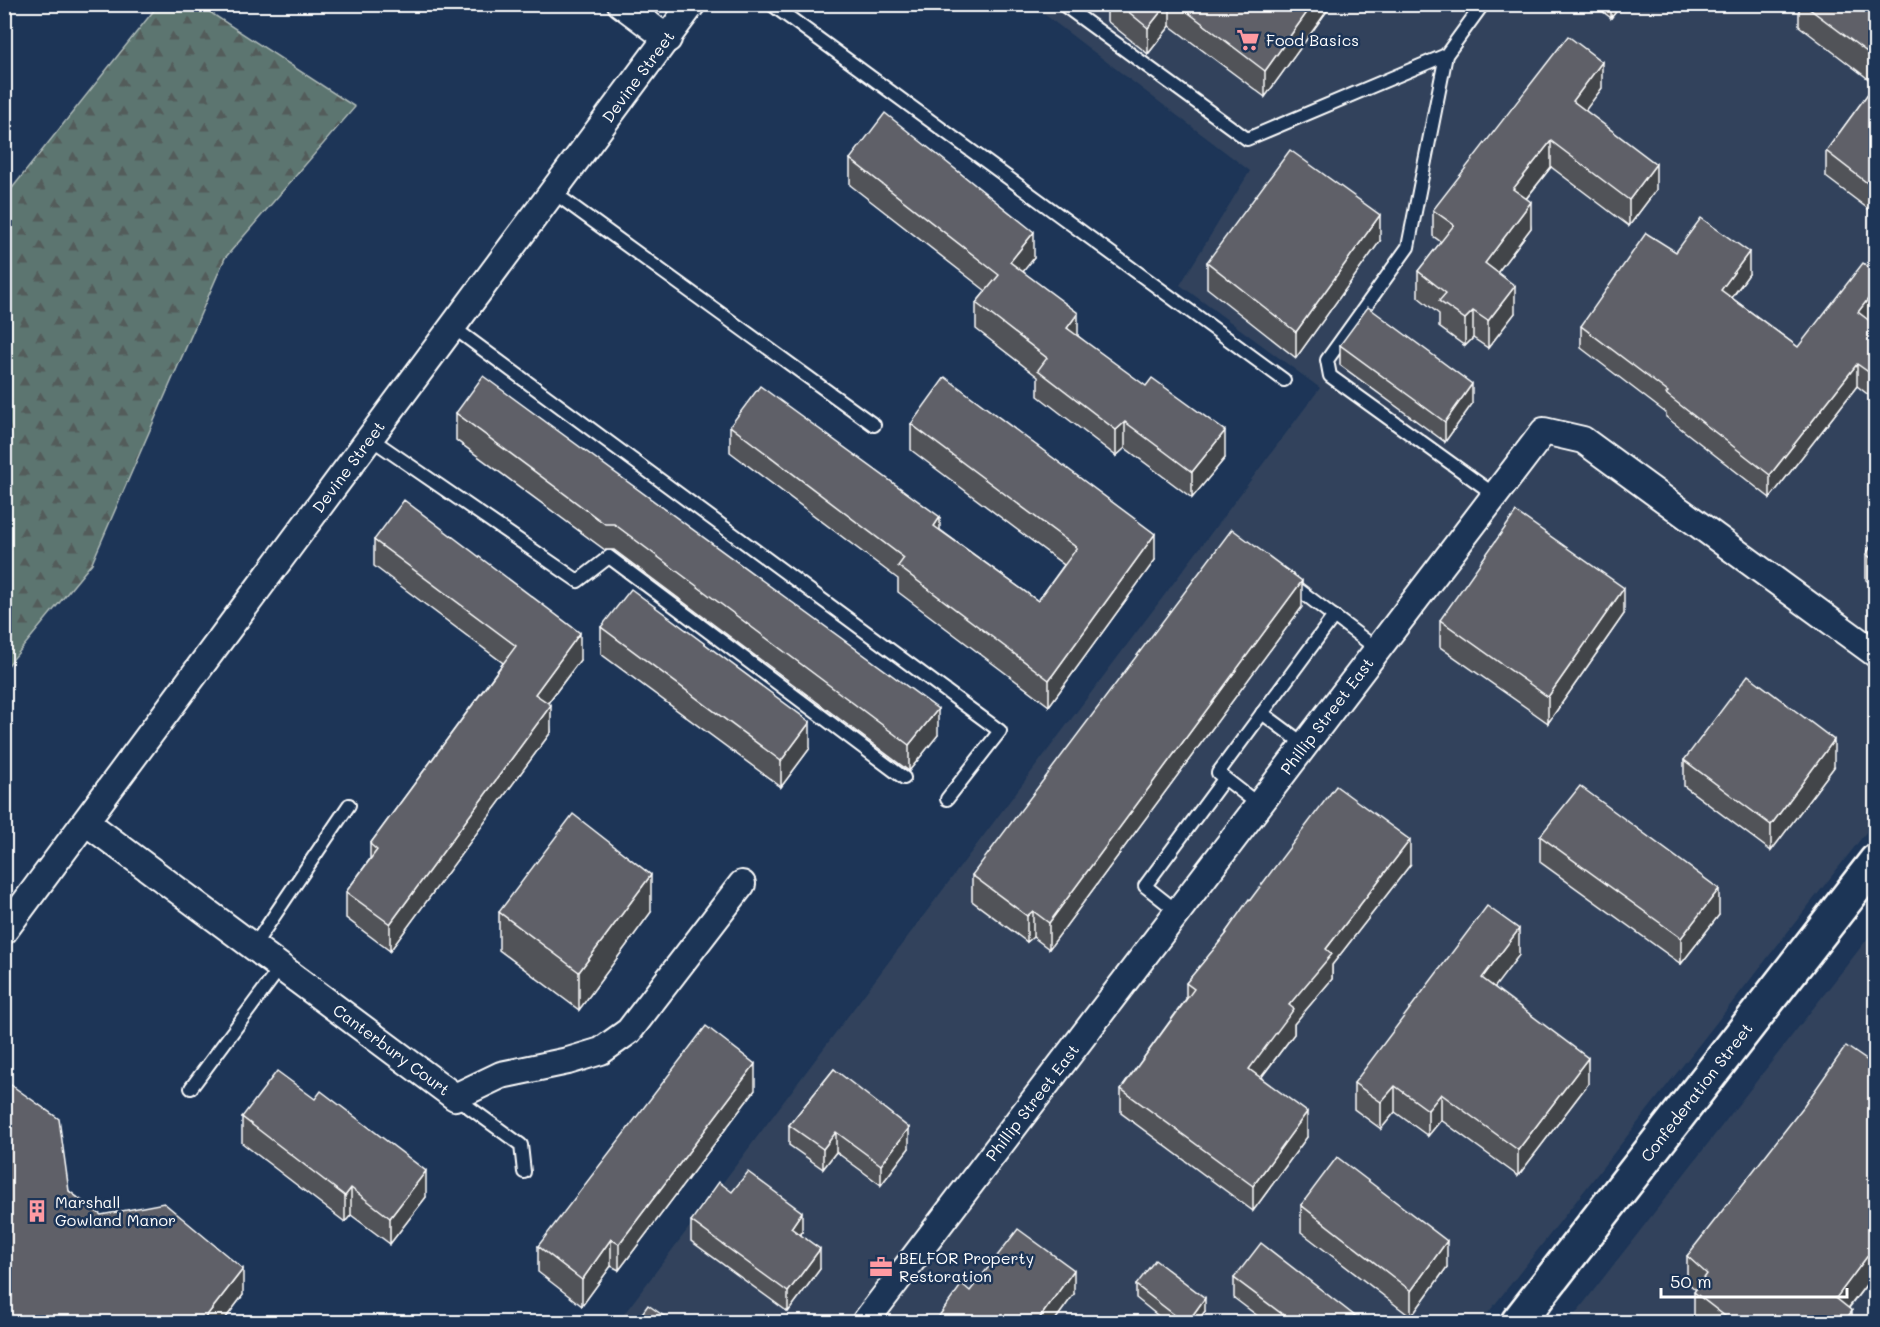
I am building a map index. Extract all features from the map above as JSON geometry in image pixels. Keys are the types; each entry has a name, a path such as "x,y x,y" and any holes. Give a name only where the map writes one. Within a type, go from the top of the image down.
{"main road":[{"name":"Confederation Street","path":"1518,1323 1875,861"}],"street":[{"path":"621,4 668,39"},
{"name":"Devine Street","path":"4,931 454,328 692,4"},
{"name":"Phillip Street East","path":"865,1323 1544,431 1583,440 1875,654"},
{"name":"Canterbury Court","path":"86,822 455,1097 501,1075 568,1061 601,1051 629,1031 742,884"}],"lane":[{"path":"771,4 1284,380"},
{"path":"1062,4 1247,139 1446,55"},
{"path":"1483,4 1446,55 1408,247 1327,360 1330,376 1495,495"},
{"path":"553,192 874,425"},
{"path":"454,328 1000,731 947,799"},
{"path":"370,438 578,581 609,557 904,778"},
{"path":"1281,577 1377,649"},
{"path":"1259,805 1218,773 1334,616"},
{"path":"1262,714 1305,745"},
{"path":"1178,912 1144,886 1224,778"},
{"path":"253,947 349,805"},
{"path":"191,1088 280,968"},
{"path":"455,1097 521,1145 524,1172"}],"shaded area":[{"path":"1032,5 1875,5 1875,821 1481,1322 618,1322 1320,388 1180,285 1250,171"},
{"path":"1875,929 1875,1322 1569,1322"}],"green space":[{"path":"159,4 199,5 355,107 225,258 92,563 5,669 5,197"}],"building":[{"path":"1119,4 1167,4 1148,28"},
{"path":"1177,4 1313,4 1265,71"},
{"path":"1803,4 1875,4 1875,58"},
{"path":"1568,36 1602,62 1573,101 1656,164 1629,200 1551,141 1513,189 1531,202 1485,263 1515,286 1488,321 1473,311 1465,319 1439,301 1446,293 1418,271 1454,225 1433,210"},
{"path":"1875,84 1875,189 1826,151"},
{"path":"885,113 1034,232 1010,262 1078,313 1067,328 1146,386 1152,378 1225,431 1192,472 1125,422 1116,430 1038,370 1047,358 976,303 999,275 850,159"},
{"path":"1290,150 1380,215 1296,332 1207,262"},
{"path":"1701,218 1749,252 1721,290 1798,347 1863,263 1875,272 1875,290 1858,312 1875,325 1875,368 1870,373 1857,364 1770,475 1666,394 1668,392 1581,326 1646,233 1676,252"},
{"path":"1368,307 1472,384 1445,422 1340,345"},
{"path":"483,376 938,709 909,745 614,524 605,524 456,413"},
{"path":"945,377 1155,534 1049,680 898,566 904,558 730,426 760,386 940,517 934,526 1038,601 1077,548 911,424"},
{"path":"404,500 580,633 535,694 551,705 390,924 346,892 377,850 370,844 516,646 374,540"},
{"path":"1516,512 1624,588 1548,697 1440,620"},
{"path":"1232,529 1302,581 1049,923 1033,911 1027,916 972,875"},
{"path":"1875,540 1875,561 1866,554"},
{"path":"631,589 810,722 781,761 601,627"},
{"path":"1748,675 1834,740 1771,825 1684,760"},
{"path":"1336,786 1410,840 1326,949 1332,954 1289,1005 1294,1009 1249,1069 1307,1112 1253,1186 1121,1089 1194,989 1186,983 1227,933 1249,899"},
{"path":"1580,786 1719,889 1681,938 1540,836"},
{"path":"573,814 651,875 579,972 499,912"},
{"path":"1487,906 1519,929 1482,978 1588,1058 1518,1150 1441,1094 1428,1110 1395,1086 1381,1102 1354,1083"},
{"path":"706,1026 755,1064 619,1244 611,1239 582,1280 538,1246"},
{"path":"1846,1046 1875,1066 1875,1246 1836,1298 1852,1311 1843,1323 1734,1323 1694,1292 1707,1274 1687,1256 1804,1106"},
{"path":"834,1069 909,1128 881,1165 836,1132 823,1149 789,1125"},
{"path":"277,1071 315,1099 321,1091 426,1171 390,1218 351,1188 345,1196 242,1117"},
{"name":"Marshall Gowland Manor","path":"4,1080 59,1119 69,1191 101,1215 164,1203 243,1269 201,1323 4,1323 4,1212 9,1207 4,1179"},
{"path":"1337,1157 1447,1241 1411,1291 1301,1205"},
{"path":"748,1172 802,1212 791,1228 820,1249 788,1292 691,1221 719,1182 732,1192"},
{"path":"1018,1229 1074,1270 1036,1323 947,1323 939,1316 962,1284 970,1291"},
{"path":"1261,1243 1364,1323 1294,1323 1234,1278"},
{"path":"1155,1260 1205,1298 1187,1323 1136,1285"},
{"path":"648,1305 674,1323 635,1323"}],"place":[{"name":"Food Basics","path":"1248,40"},
{"name":"Marshall Gowland Manor","path":"37,1211"},
{"name":"BELFOR Property Restoration","path":"881,1267"}]}
